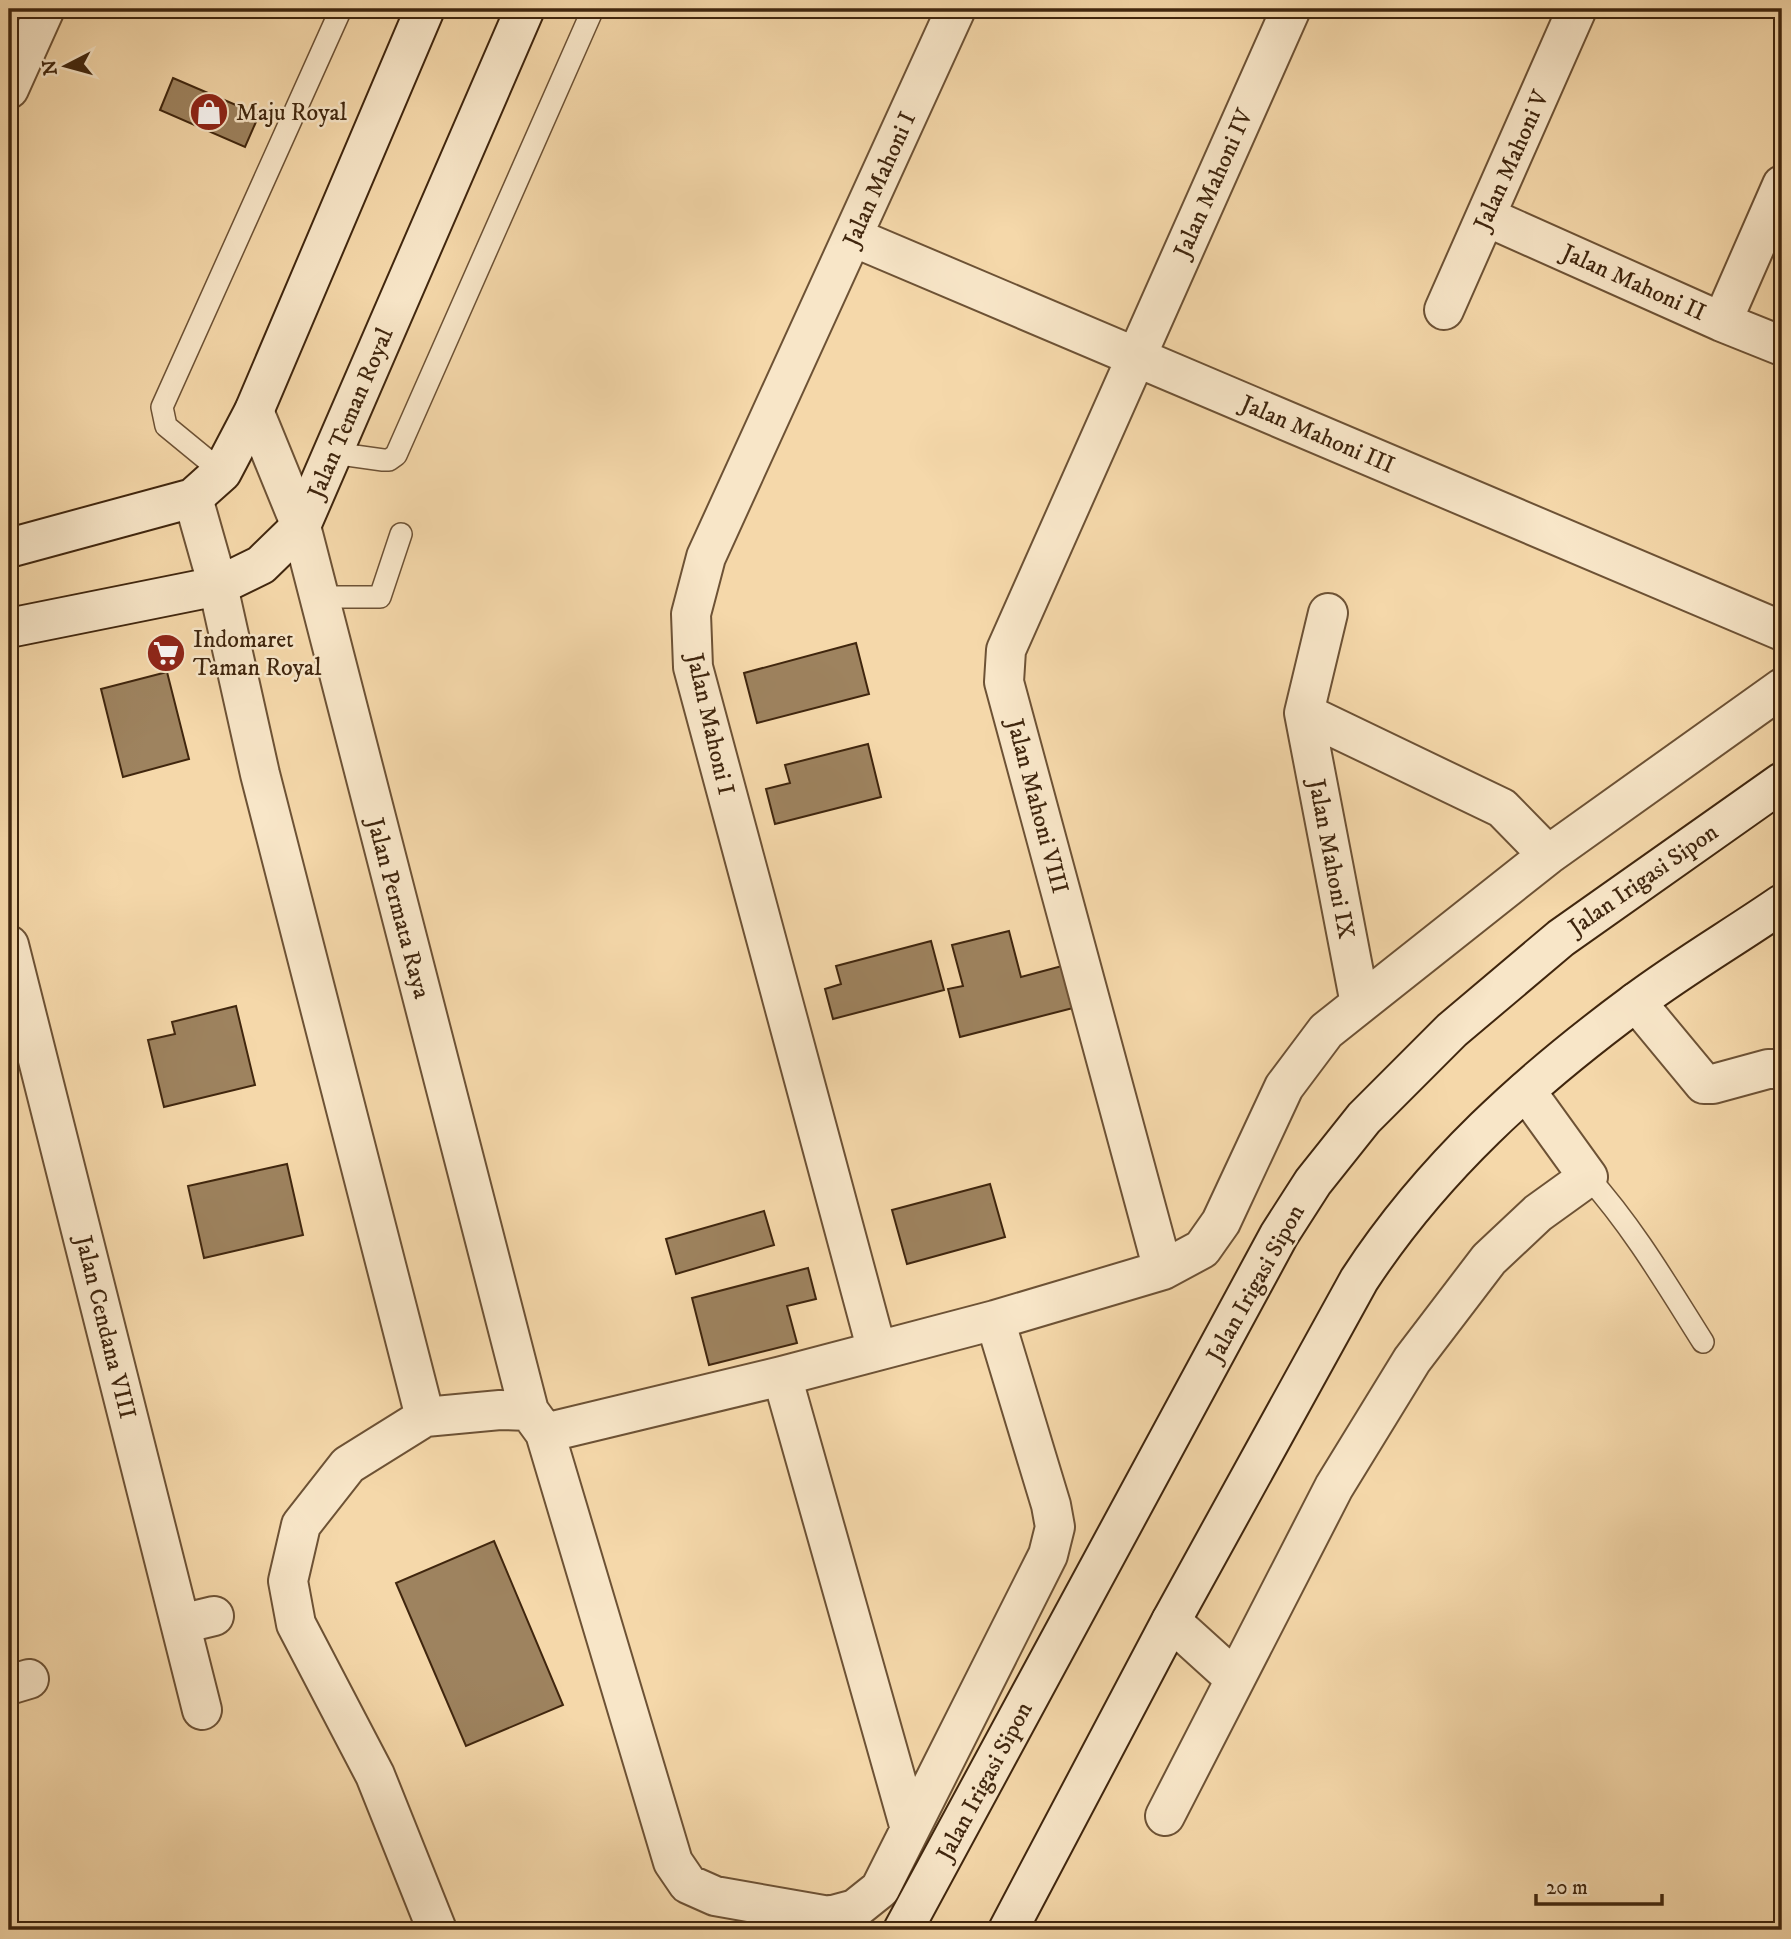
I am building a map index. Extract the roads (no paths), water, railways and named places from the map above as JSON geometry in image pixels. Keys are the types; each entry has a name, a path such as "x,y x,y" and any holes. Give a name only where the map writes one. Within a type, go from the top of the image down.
{"street":[{"path":"9,11 18,9"},
{"path":"9,89 45,9"},
{"path":"9,548 193,498 222,471 254,411 425,9"},
{"name":"Jalan Teman Royal","path":"9,628 218,586 261,565 301,526 525,9"},
{"name":"Jalan Mahoni I","path":"877,1351 693,667 691,614 706,558 956,9"},
{"name":"Jalan Mahoni IV","path":"1136,357 1291,9"},
{"name":"Jalan Mahoni V","path":"1444,310 1577,9"},
{"path":"1722,322 1782,185"},
{"name":"Jalan Mahoni II","path":"1487,216 1722,322 1782,346"},
{"name":"Jalan Mahoni III","path":"853,237 1782,631"},
{"name":"Jalan Mahoni VIII","path":"1136,357 1006,650 1004,682 1163,1270"},
{"name":"Jalan Permata Raya","path":"254,411 301,526 317,597 537,1422 673,1862 688,1884 715,1895 829,1916 855,1909 880,1889 1048,1555 1055,1527 1042,1468 995,1320"},
{"path":"193,498 218,586 260,774 425,1417"},
{"name":"Jalan Mahoni IX","path":"1328,613 1304,713 1360,1004"},
{"path":"437,1930 375,1775 296,1624 288,1581 301,1525 348,1465 425,1417 500,1409 537,1422 782,1376 995,1320 1163,1270 1202,1249 1221,1222 1284,1087 1326,1031 1548,855 1782,688"},
{"path":"1304,713 1502,808 1548,855"},
{"name":"Jalan Irigasi Sipon","path":"903,1930 1279,1235 1313,1182 1364,1118 1407,1074 1452,1030 1561,937 1782,782"},
{"path":"1008,1930 1171,1621 1359,1280 1388,1236 1430,1184 1470,1142 1526,1091 1636,1002 1782,904"},
{"name":"Jalan Cendana VIII","path":"12,969 197,1620 202,1710"},
{"path":"1636,1002 1704,1084 1768,1069 1782,1069"},
{"path":"1165,1816 1334,1487 1412,1360 1489,1259 1538,1213 1588,1177 1526,1091"},
{"path":"782,1376 910,1829"},
{"path":"1171,1621 1235,1679"}],"lane":[{"path":"222,471 166,426 162,407 341,9"},
{"path":"333,453 383,460 396,455 593,9"},
{"path":"317,597 380,597 401,534"},
{"path":"1588,1177 1639,1240 1703,1342"}],"place":[{"name":"Maju Royal","path":"209,112"},
{"name":"Indomaret Taman Royal","path":"166,653"}]}
